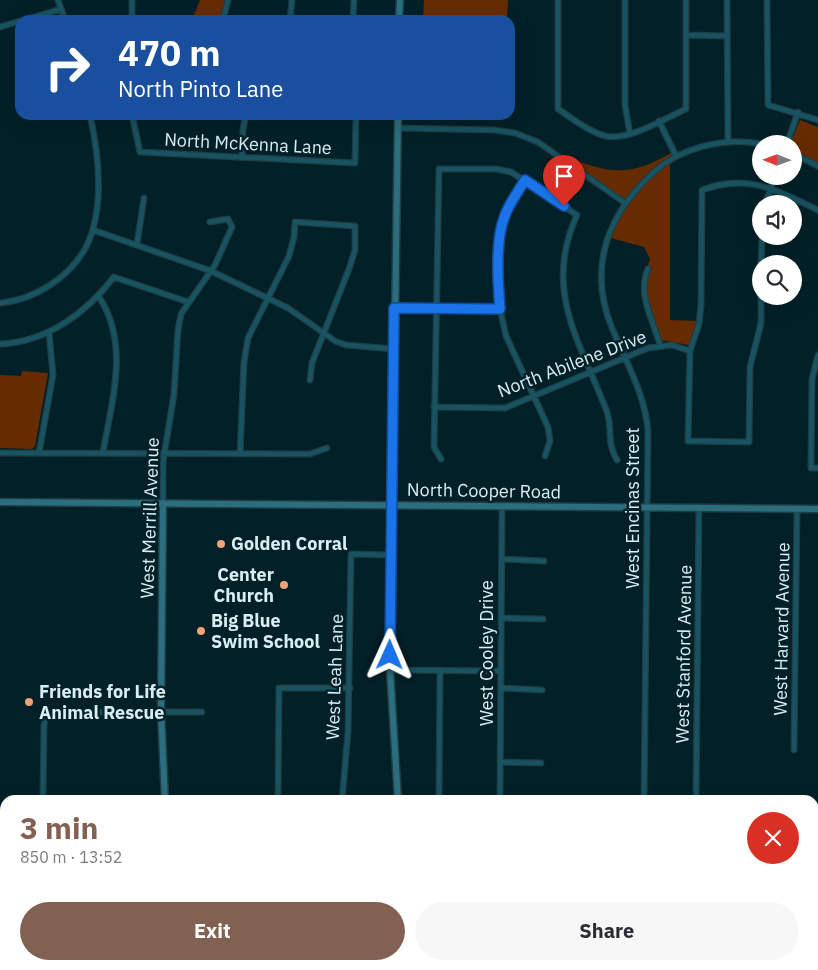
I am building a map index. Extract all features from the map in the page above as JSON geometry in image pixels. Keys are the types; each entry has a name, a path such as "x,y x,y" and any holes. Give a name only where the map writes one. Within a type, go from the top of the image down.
{"street":[{"path":"58,0 63,15"},
{"path":"132,0 132,15"},
{"path":"224,15 228,0"},
{"path":"290,15 292,0"},
{"path":"353,15 354,0"},
{"path":"400,0 400,15"},
{"path":"558,0 558,109 604,136 622,137 686,109 686,0"},
{"path":"625,0 625,104 630,134"},
{"path":"727,0 728,142"},
{"path":"767,0 768,105 798,112 818,120"},
{"path":"41,15 61,9"},
{"path":"0,27 15,22"},
{"path":"686,35 727,36"},
{"path":"790,135 798,112"},
{"path":"0,303 21,299 40,292 60,278 75,261 93,230 98,184 96,144 91,120"},
{"name":"North McKenna Lane","path":"133,120 140,152 355,163 356,120"},
{"path":"242,158 245,120"},
{"path":"398,120 390,555 390,670 398,795"},
{"path":"659,121 676,156"},
{"path":"398,128 514,132 538,142 624,202"},
{"name":"West Encinas Street","path":"644,795 647,419 625,358 611,326 602,284 608,239 614,220 624,202 644,180 676,156 728,142 752,143"},
{"path":"802,158 818,166"},
{"path":"441,459 434,447 439,170 496,169 511,172 577,215 570,231 565,251 564,297 576,342 608,415 610,448 617,460"},
{"path":"525,180 504,218 500,233 500,309 506,336 548,427 550,441 545,456"},
{"path":"761,305 761,323 750,368 749,442 688,441 690,351 698,324 701,305 702,190 719,184 756,183 818,210"},
{"path":"768,195 772,185"},
{"path":"137,244 144,198"},
{"name":"West Merrill Avenue","path":"164,795 161,712 164,452 174,394 178,330 181,314 224,250 232,227 231,222 224,218 210,222"},
{"path":"240,454 244,362 248,338 289,256 294,238 295,222 355,226 355,250 312,363 310,380"},
{"path":"93,230 211,271 288,308 323,334 346,345 394,349"},
{"path":"648,269 643,280 645,298 660,345"},
{"path":"0,344 31,338 49,332 81,313 99,297 114,278 188,302"},
{"path":"99,297 113,322 116,340 116,382 104,452"},
{"path":"394,308 500,309"},
{"path":"39,453 53,375 49,332"},
{"name":"North Abilene Drive","path":"434,407 505,408 660,345 672,344 690,351"},
{"path":"818,355 812,379 811,468 818,468"},
{"path":"0,452 310,454 327,448"},
{"name":"North Cooper Road","path":"0,502 818,509"},
{"name":"West Cooley Drive","path":"500,795 502,506"},
{"name":"West Stanford Avenue","path":"696,795 699,507"},
{"name":"West Harvard Avenue","path":"794,750 798,508"},
{"name":"West Leah Lane","path":"342,795 350,688 351,554 390,555"},
{"path":"502,559 544,561"},
{"path":"501,618 543,618"},
{"path":"390,670 501,670"},
{"path":"439,795 440,670"},
{"path":"278,795 279,688 350,688"},
{"path":"501,688 542,690"},
{"path":"43,795 44,725 46,717 52,715 109,712 202,712"},
{"path":"500,762 541,763"}],"shaded area":[{"path":"200,0 228,0 224,15 194,15"},
{"path":"424,0 508,0 507,15 423,15"},
{"path":"800,120 818,127 818,164 802,156 802,135 794,135"},
{"path":"671,153 676,159 670,162 670,320 697,321 689,345 660,340 646,296 644,278 650,259 644,247 611,238 625,205 576,171 581,162 606,169 627,170 638,168"},
{"path":"22,371 48,373 35,446 32,449 0,448 0,375 21,376"}],"place":[{"name":"Golden Corral","path":"221,544"},
{"name":"Center Church","path":"284,585"},
{"name":"Big Blue Swim School","path":"201,631"},
{"name":"Friends for Life Animal Rescue","path":"29,702"}],"route":[{"path":"390,655 394,308 500,309 498,292 500,233 510,204 525,180 564,206"}]}
